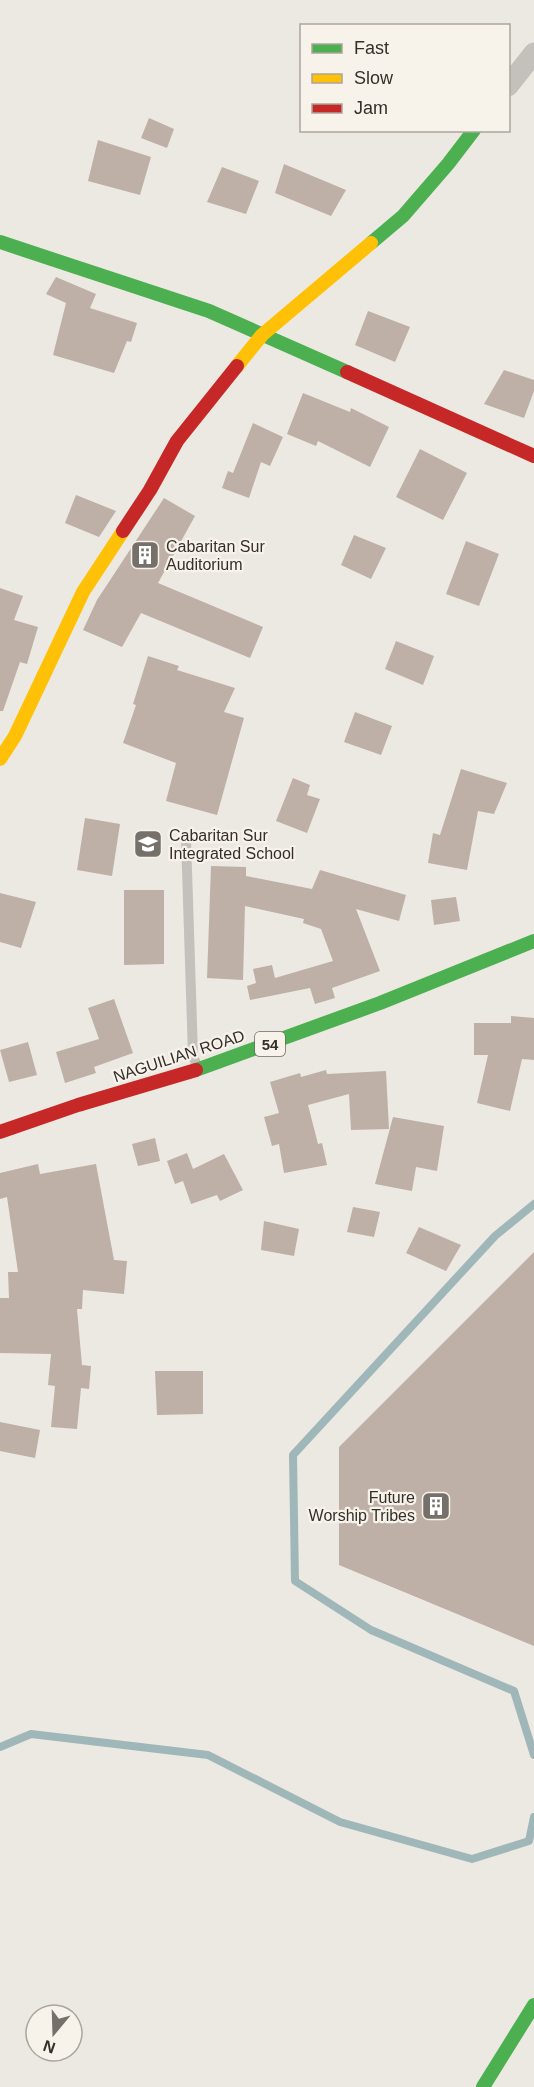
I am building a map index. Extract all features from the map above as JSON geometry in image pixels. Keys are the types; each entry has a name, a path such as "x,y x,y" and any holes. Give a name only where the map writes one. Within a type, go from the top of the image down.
{"main road":[{"path":"0,759 15,736 83,592 150,489 177,441 262,335 403,216 448,165 473,132"},
{"path":"0,243 209,311 534,456"},
{"name":"NAGUILIAN ROAD","path":"0,1132 78,1105 199,1070 380,1003 534,941"},
{"path":"483,2087 534,2005"}],"street":[{"path":"510,83 534,53"}],"lane":[{"path":"186,839 193,1055 199,1070"}],"building":[{"path":"149,118 174,129 167,148 141,138"},
{"path":"98,140 151,157 140,195 88,181"},
{"path":"284,164 346,190 331,216 275,193"},
{"path":"222,167 259,181 246,214 207,202"},
{"path":"56,277 96,294 90,308 137,323 131,342 127,341 114,373 53,355 66,303 46,294"},
{"path":"368,311 410,327 395,362 355,345"},
{"path":"504,370 534,380 534,391 524,418 484,404"},
{"path":"303,393 350,412 351,408 389,427 370,467 318,441 316,446 287,434"},
{"path":"253,423 283,437 270,466 261,462 249,498 222,488 228,471 233,473"},
{"path":"420,449 467,473 443,520 396,497"},
{"path":"76,495 116,511 99,537 65,523"},
{"path":"164,498 195,516 158,583 263,627 250,658 141,613 122,647 83,630 97,600"},
{"path":"354,535 386,548 371,579 341,565"},
{"path":"466,541 499,554 479,606 446,594"},
{"path":"0,588 23,596 14,620 38,627 27,664 20,662 3,711 0,711"},
{"path":"396,641 434,656 423,685 385,669"},
{"path":"148,656 179,666 177,670 235,688 224,712 244,718 217,815 166,801 176,763 123,743 136,705 133,704"},
{"path":"355,712 392,726 381,755 344,742"},
{"path":"461,769 507,783 494,814 478,811 467,870 428,863 433,833 440,835"},
{"path":"293,778 310,785 307,795 320,799 307,833 276,821"},
{"path":"85,818 120,824 112,876 77,870"},
{"path":"211,866 246,867 246,876 312,889 320,870 406,895 399,921 356,909 380,971 332,988 335,998 315,1004 310,988 250,1000 247,986 256,983 253,969 272,965 275,978 333,961 321,929 303,923 304,919 245,906 243,980 207,978"},
{"path":"124,890 164,890 164,964 124,965"},
{"path":"0,893 36,902 21,948 0,942"},
{"path":"456,897 460,921 434,925 431,900"},
{"path":"114,999 133,1053 94,1067 96,1073 65,1083 56,1052 99,1039 88,1008"},
{"path":"511,1016 534,1018 534,1060 522,1059 510,1111 477,1103 488,1055 474,1055 474,1023 511,1023"},
{"path":"28,1042 37,1075 9,1082 0,1050"},
{"path":"326,1070 327,1074 386,1071 389,1129 351,1130 349,1094 308,1105 318,1144 322,1143 327,1165 284,1173 279,1144 272,1146 264,1117 279,1113 270,1082 300,1073 301,1077"},
{"path":"393,1117 444,1126 437,1171 416,1167 412,1191 375,1184"},
{"path":"155,1138 160,1161 138,1166 132,1144"},
{"path":"187,1153 193,1169 224,1154 243,1190 220,1201 217,1195 191,1204 183,1181 175,1184 167,1161"},
{"path":"38,1164 40,1174 96,1164 114,1260 127,1261 124,1294 83,1290 82,1309 77,1309 82,1365 91,1366 89,1389 81,1388 77,1429 51,1427 55,1386 48,1385 51,1354 0,1353 0,1298 9,1298 8,1272 18,1272 7,1197 0,1199 0,1173"},
{"path":"353,1207 380,1212 374,1237 347,1232"},
{"path":"264,1221 299,1229 294,1256 261,1250"},
{"path":"419,1227 461,1245 446,1271 406,1253"},
{"name":"Future Worship Tribes","path":"534,1252 534,1646 339,1565 339,1447"},
{"path":"155,1371 203,1371 203,1414 157,1415"},
{"path":"0,1422 40,1430 35,1458 0,1451"}],"waterway":[{"path":"534,1204 495,1236 293,1455 295,1581 371,1630 514,1691 534,1755"},
{"path":"0,1747 31,1734 208,1755 340,1822 472,1859 529,1841 534,1817"}],"traffic: fast":[{"path":"371,243 403,216 472,132"},
{"path":"0,242 209,311 347,372"},
{"path":"196,1070 380,1003 534,941"},
{"path":"483,2087 534,2005"}],"traffic: slow":[{"path":"237,366 262,335 371,243"},
{"path":"0,759 15,736 83,592 123,531"}],"traffic: jam":[{"path":"123,531 150,490 177,441 237,366"},
{"path":"347,372 534,456"},
{"path":"0,1132 78,1105 196,1070"}],"place":[{"name":"Cabaritan Sur Auditorium","path":"145,555"},
{"name":"Cabaritan Sur Integrated School","path":"148,844"},
{"name":"Future Worship Tribes","path":"436,1506"}]}
